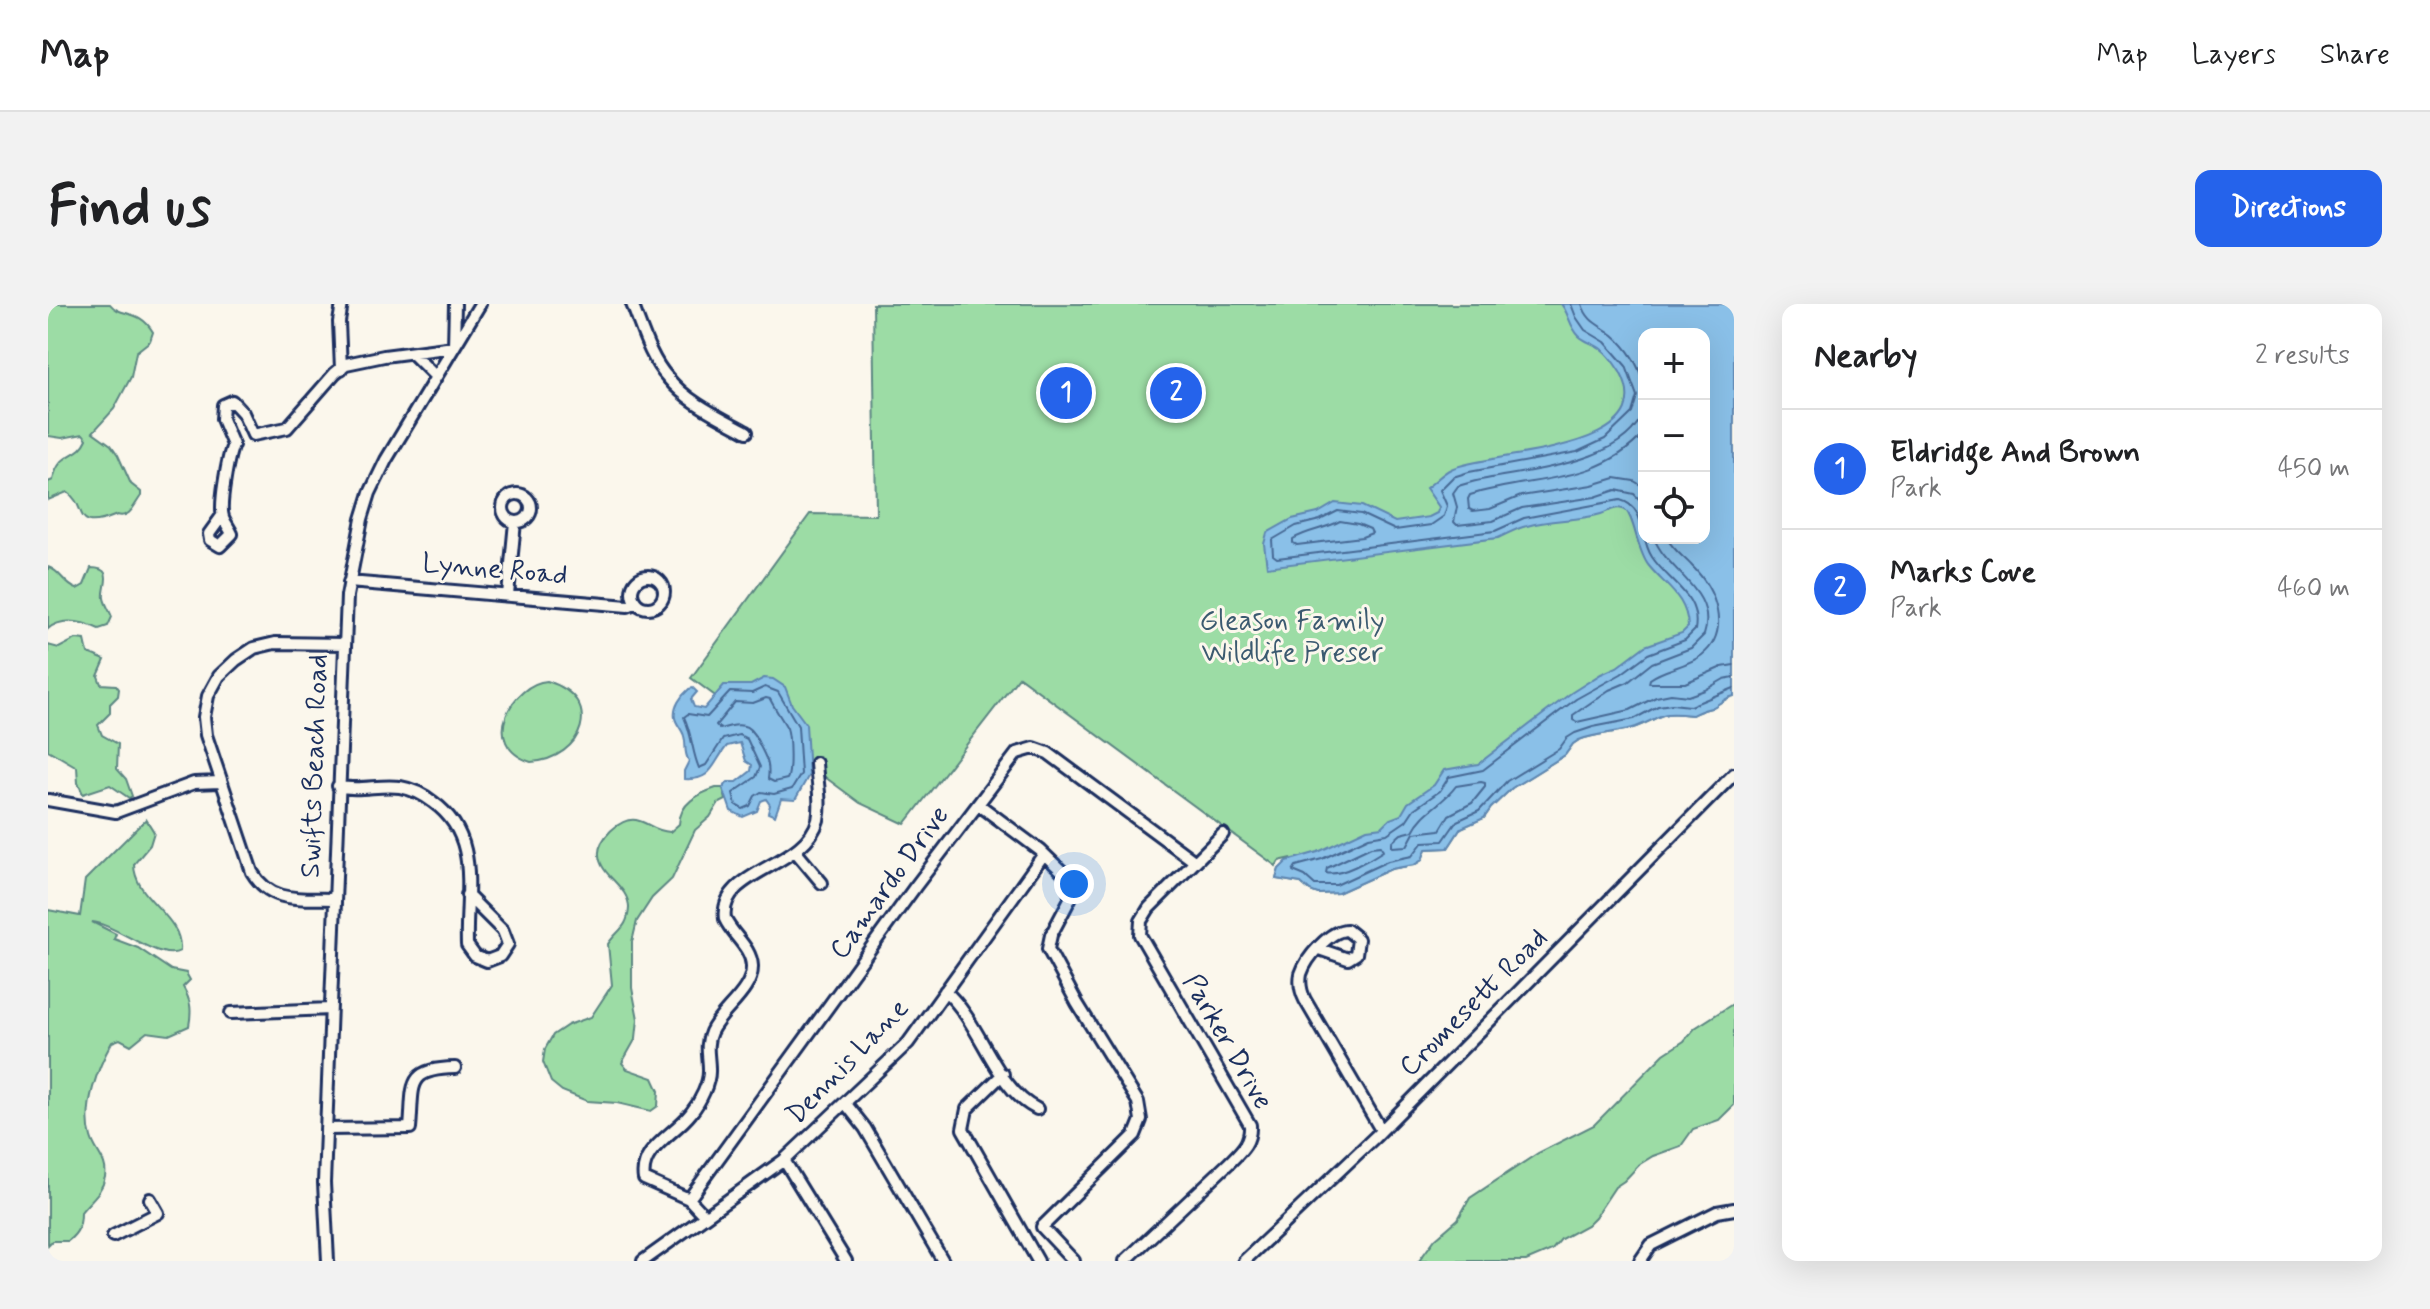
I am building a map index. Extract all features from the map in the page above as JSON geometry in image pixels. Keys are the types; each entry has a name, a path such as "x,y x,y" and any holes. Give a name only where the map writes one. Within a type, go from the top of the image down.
{"street":[{"path":"341,369 339,322 342,304"},
{"path":"222,516 229,454 233,445 253,435 287,428 346,364 454,347 455,304"},
{"name":"Swifts Beach Road","path":"328,1261 324,1183 338,786 349,582 370,493 386,460 480,304"},
{"path":"632,304 653,355 667,377 690,398 747,432"},
{"path":"413,354 436,377"},
{"path":"233,445 222,419 221,411 226,402 232,401 243,413 253,435"},
{"path":"508,595 515,522"},
{"name":"Lynne Road","path":"349,582 628,606 635,603"},
{"path":"334,899 284,896 271,893 260,885 252,872 220,782 204,717 208,696 219,676 254,648 275,643 344,644"},
{"name":"Camardo Drive","path":"689,1199 1017,753 1029,748 1040,749 1194,861"},
{"path":"704,1215 689,1199 644,1179 643,1164 647,1155 678,1130 694,1110 710,1071 707,1051 712,1030 751,977 748,952 725,919 727,898 739,885 796,852 811,835 817,821 819,803 816,763"},
{"name":"Cromesett Road","path":"1244,1261 1381,1130 1734,774"},
{"path":"48,800 116,812 194,783 220,782"},
{"path":"338,786 352,790 401,787 424,795 444,809 459,827 467,854 467,895 467,945 475,956 487,961 500,956 508,944 503,931 467,895"},
{"path":"978,804 1066,873 1071,883 1070,899 1051,935 1048,949 1138,1102 1141,1120 1128,1144 1026,1241"},
{"name":"Parker Drive","path":"1125,1261 1246,1146 1251,1134 1250,1125 1140,935 1141,921 1149,908 1223,834"},
{"path":"796,852 822,883"},
{"name":"Dennis Lane","path":"643,1261 784,1160 908,1043 1044,854"},
{"path":"1319,949 1303,969 1301,992 1381,1130"},
{"path":"945,991 962,1007 1020,1099 1037,1109"},
{"path":"231,1013 330,1009"},
{"path":"326,1129 410,1128 415,1083 420,1074 431,1068 455,1068"},
{"path":"1003,1074 967,1109 963,1129 1038,1261"},
{"path":"846,1104 865,1128 943,1261"},
{"path":"784,1160 846,1261"},
{"path":"113,1236 158,1213 150,1199"},
{"path":"1640,1261 1651,1245 1717,1212 1734,1209"},
{"path":"1042,1227 1071,1260"}],"green space":[{"path":"48,304 110,304 119,311 142,319 153,332 150,341 136,352 131,377 114,409 93,432 111,445 131,484 141,492 134,507 125,515 86,520 74,498 67,492 48,500 48,482 53,480 64,459 79,450 87,439 83,434 62,438 48,436"},
{"name":"Gleason Family Wildlife Preser","path":"873,304 1734,304 1734,696 1692,715 1662,715 1636,727 1579,740 1565,755 1512,788 1484,818 1461,828 1448,848 1426,849 1422,860 1414,865 1391,869 1338,893 1318,894 1301,883 1276,879 1279,869 1292,858 1279,861 1276,866 1019,677 905,824 860,803 691,678 810,514 876,515"},
{"path":"48,567 77,589 84,585 91,568 103,571 106,574 104,598 112,617 108,626 99,629 66,622 48,629"},
{"path":"76,639 85,640 88,653 105,660 98,676 101,684 116,685 119,689 118,696 110,704 110,713 98,725 102,735 118,744 117,769 126,779 132,796 129,798 110,785 83,794 78,783 77,767 48,750 48,645 59,648"},
{"path":"547,681 565,690 577,701 582,714 581,727 564,751 531,762 515,753 506,742 506,716 523,692"},
{"path":"716,788 723,788 726,800 718,804 710,817 695,830 672,879 652,898 637,921 632,942 632,988 638,1019 636,1038 622,1063 627,1069 653,1078 659,1091 658,1106 651,1111 617,1103 587,1101 562,1091 551,1082 543,1062 545,1049 553,1035 568,1025 591,1017 612,985 608,944 628,915 628,900 601,862 599,849 602,843 617,826 630,820 670,832 679,824 683,810 691,800"},
{"path":"146,819 154,832 150,845 134,864 136,877 174,927 180,951 161,952 92,922 116,934 114,939 138,948 171,970 186,973 190,980 183,987 190,1006 189,1026 169,1035 147,1032 131,1045 120,1039 112,1042 97,1075 89,1113 91,1137 105,1166 103,1183 81,1212 80,1225 75,1234 68,1241 52,1241 48,1245 48,910 80,916 85,880"},
{"path":"1734,1003 1734,1105 1719,1120 1693,1129 1681,1146 1640,1164 1615,1187 1587,1225 1561,1239 1552,1250 1526,1261 1419,1261 1435,1239 1458,1219 1470,1198 1538,1153 1594,1125 1664,1054 1684,1041 1695,1028"}],"water":[{"path":"1561,304 1734,304 1734,696 1692,715 1662,715 1636,727 1579,740 1565,755 1512,788 1484,818 1461,828 1448,848 1426,849 1422,860 1414,865 1391,869 1338,893 1318,894 1301,883 1276,879 1279,869 1287,861 1318,852 1367,829 1382,827 1390,819 1401,815 1408,803 1434,785 1444,770 1478,764 1571,693 1617,667 1645,646 1682,633 1688,627 1680,600 1649,566 1639,544 1710,544 1710,328 1638,328 1638,542 1628,513 1616,509 1592,516 1536,524 1498,538 1267,567 1264,544 1267,533 1292,519 1318,513 1335,503 1362,506 1395,522 1429,517 1437,513 1439,507 1426,488 1451,469 1567,444 1597,434 1618,419 1627,399 1620,372 1603,350 1584,340 1573,328"},
{"path":"764,678 773,679 785,687 792,705 806,724 809,775 795,800 781,799 775,816 768,813 770,805 766,799 761,801 757,811 743,817 731,811 723,788 728,782 737,782 751,771 752,765 746,761 740,743 727,746 706,774 684,779 689,761 675,710 689,689 697,692 691,699 694,707 704,709 724,685 751,685"}],"place":[{"name":"Eldridge And Brown","path":"1066,393"},
{"name":"Marks Cove","path":"1176,393"}]}
